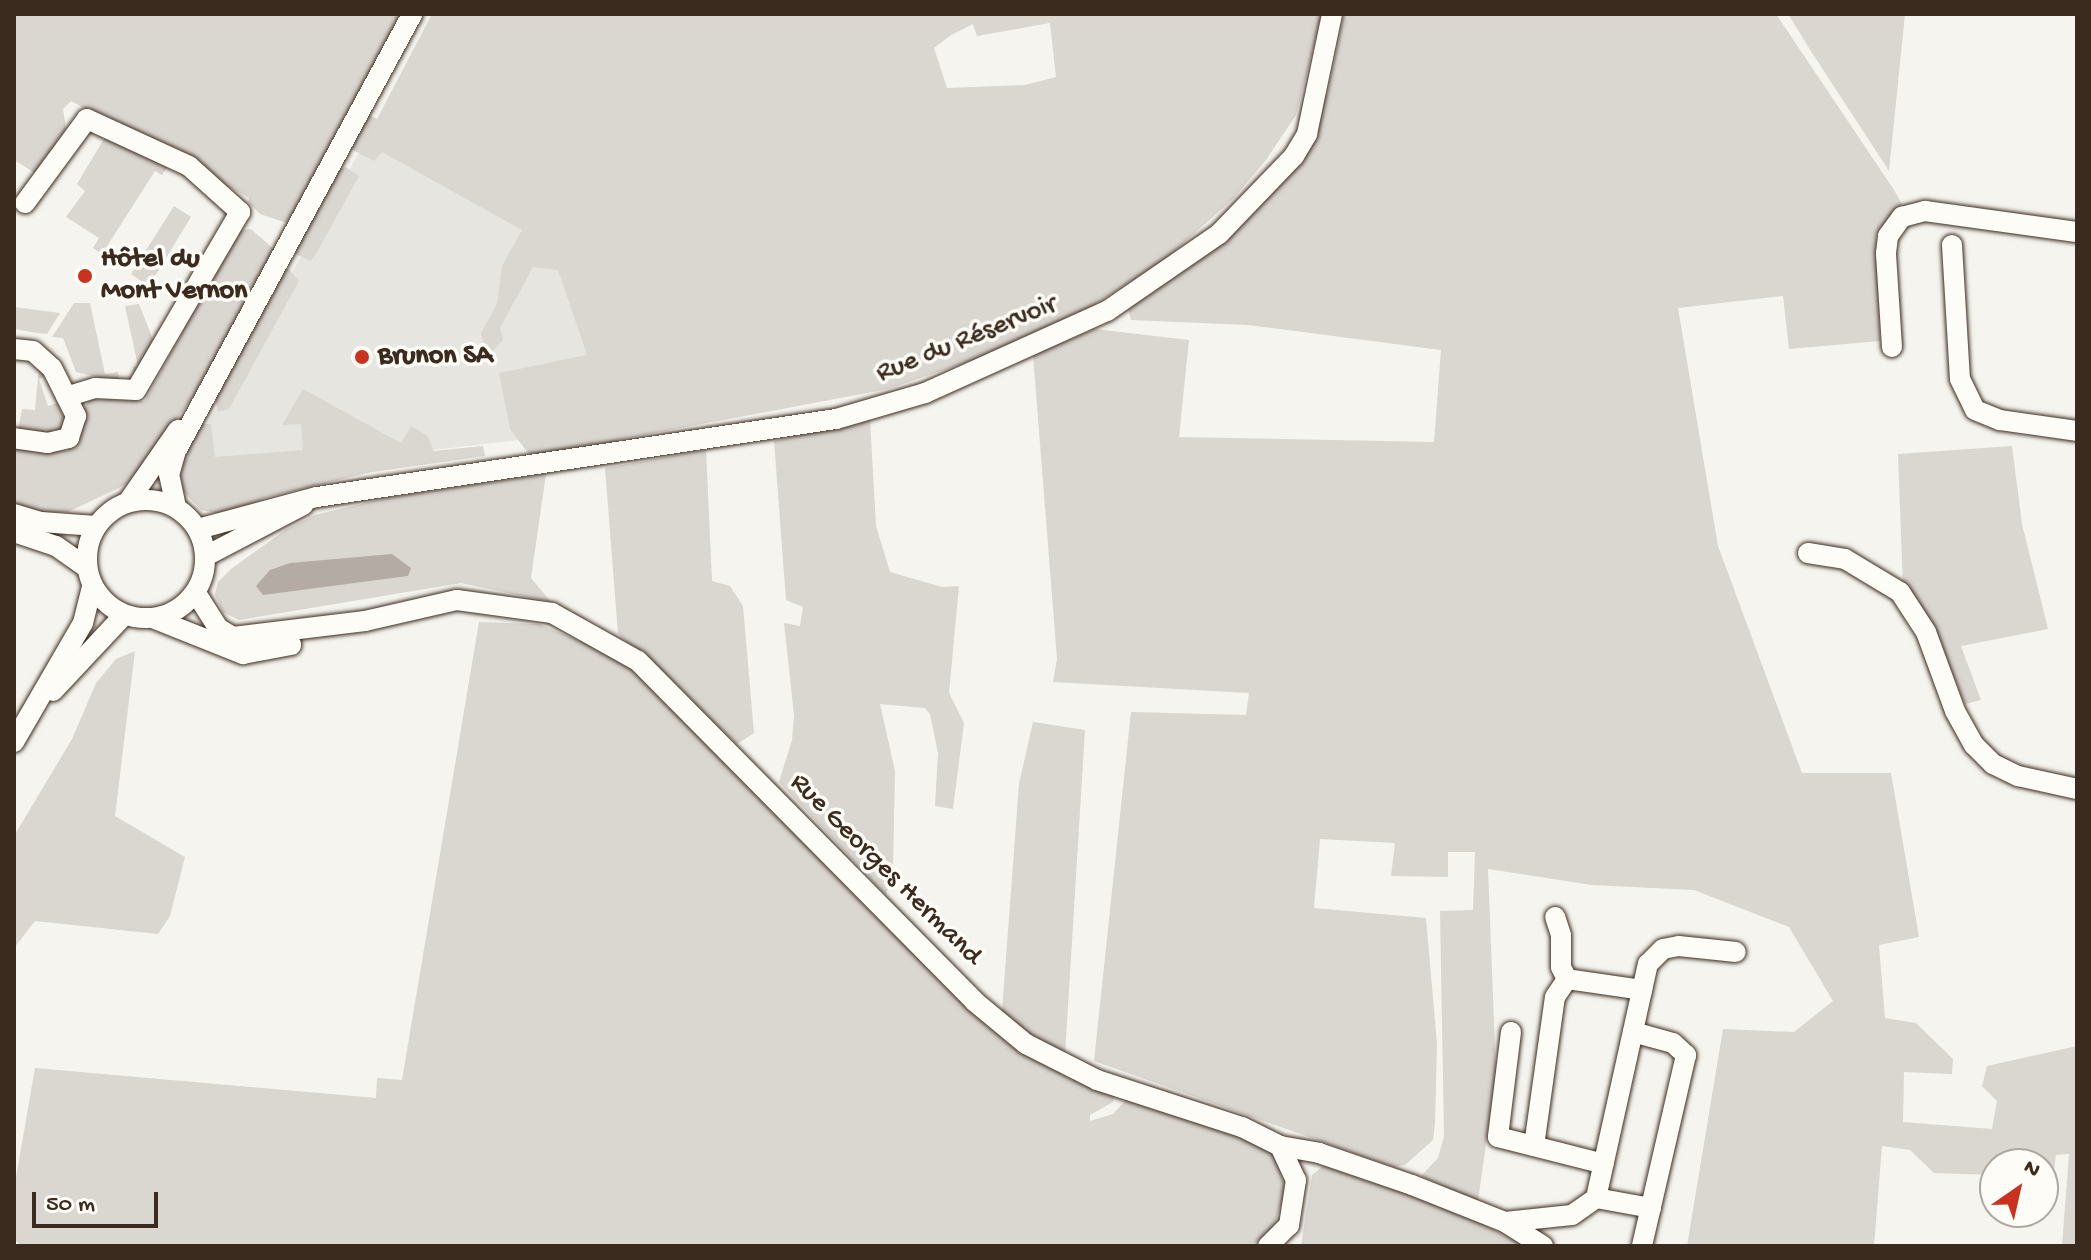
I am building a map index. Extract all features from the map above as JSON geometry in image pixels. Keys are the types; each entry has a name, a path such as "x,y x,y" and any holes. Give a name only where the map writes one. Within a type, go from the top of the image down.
{"street":[{"path":"176,507 169,475 195,413 412,14"},
{"name":"Rue du Réservoir","path":"198,529 317,497 836,419 925,393 1107,311 1219,234 1294,156 1307,134 1332,14"},
{"path":"25,203 87,119 189,166 240,212 136,390 95,388 66,397"},
{"path":"1892,347 1888,236 1902,217 1925,211 2077,232"},
{"path":"1952,245 1960,379 1975,410 2000,420 2077,431"},
{"path":"14,349 33,351 52,368 76,416 69,438 48,443 14,438"},
{"path":"14,514 41,522 96,526 128,502 172,436 195,413"},
{"name":"Rue du Réservoir","path":"206,556 317,497"},
{"path":"14,532 56,546 89,576 124,615 155,619 176,612 196,593 206,556 198,529 176,507 155,500 128,502"},
{"path":"19,733 83,623 96,526"},
{"path":"1808,553 1845,559 1900,592 1926,632 1955,711 1974,745 1993,764 2018,776 2077,789"},
{"name":"Rue Georges Hermand","path":"196,593 218,628 233,637 365,621"},
{"name":"Rue Georges Hermand","path":"155,619 243,654 294,645 365,621 457,600 552,613 638,661 974,1001 1026,1044 1097,1080 1242,1127 1280,1146 1319,1153 1505,1222"},
{"path":"19,733 124,615"},
{"path":"1534,1146 1555,997 1567,979 1555,917"},
{"path":"1505,1222 1572,1215 1596,1198 1648,964 1663,949 1736,952"},
{"path":"1567,979 1642,990"},
{"path":"1511,1032 1498,1137 1604,1164"},
{"path":"1633,1032 1673,1043 1686,1055 1642,1246"},
{"path":"1268,1246 1289,1225 1296,1180 1280,1146"},
{"path":"1596,1198 1651,1208"},
{"path":"1505,1222 1543,1246"}],"shaded area":[{"path":"14,14 405,14 287,223 260,214 248,202 249,198 71,101 63,109 66,128 61,142 40,176 14,160"},
{"path":"432,14 1322,14 1296,115 1266,160 1234,198 1167,258 1084,311 973,360 888,389 617,440 618,446 546,456 528,453 510,429 499,373 587,355 558,270 533,267 500,328 503,340 487,357 481,333 497,304 502,266 522,230 382,152 374,161 349,148 367,114 377,119","holes":["1050,23 1056,77 1025,85 947,88 934,48 973,24 977,36"]},
{"path":"1344,14 1776,14 1894,190 1902,204 1876,235 1880,341 1789,349 1783,296 1678,308 1718,546 1802,773 1891,773 1919,937 1879,945 1885,1018 1916,1023 1953,1059 1952,1074 1904,1072 1903,1122 1992,1129 1997,1101 1982,1086 1987,1066 2077,1046 2077,1246 2062,1246 2069,1154 2059,1155 2059,1148 1979,1148 1979,1174 1934,1173 1910,1150 1882,1146 1874,1246 1687,1246 1723,1029 1794,1032 1833,1001 1789,927 1694,890 1592,885 1488,869 1496,1073 1478,1201 1421,1176 1438,1158 1444,1136 1440,911 1473,910 1475,852 1448,852 1448,877 1391,876 1395,843 1320,839 1314,908 1426,918 1437,1044 1435,1123 1433,1140 1405,1165 1394,1167 1094,1061 1131,712 1246,715 1249,693 1053,682 1057,659 1033,355 1095,329 1189,340 1179,437 1434,442 1441,350 1248,325 1131,320 1128,308 1227,236 1328,92"},
{"path":"1788,14 1905,14 1889,171 1809,48"},
{"path":"377,120 537,208 613,429 222,475 200,438"},
{"path":"105,137 169,165 162,175 155,171 102,254 93,248 99,238 66,217 85,191 77,184"},
{"path":"346,167 359,176 310,261 296,254 296,242 338,170"},
{"path":"174,206 191,217 152,281 144,283 131,274"},
{"path":"251,229 275,250 197,392 127,484 68,512 37,512 14,504 16,448 67,451 82,430 83,409 91,399 145,401 238,230"},
{"path":"289,269 299,281 229,409 218,412 215,394 281,270"},
{"path":"74,303 90,303 105,374 118,372 120,382 76,372 63,338 52,337"},
{"path":"139,304 157,350 136,383 122,381 134,377 133,367 138,366 125,306"},
{"path":"14,307 60,313 47,334 37,333 14,329"},
{"path":"39,366 49,375 39,379 48,406 58,403 66,423 59,434 18,430 22,409 35,410"},
{"path":"303,389 401,443 411,426 428,436 433,451 483,446 485,456 372,472 267,497 226,515 201,510 183,491 180,467 199,424 211,424 215,457 303,450 301,424 282,425"},
{"path":"870,419 876,526 890,572 942,587 959,586 949,693 964,723 953,809 935,806 938,753 930,714 925,708 880,704 895,771 893,871 886,895 779,782 792,740 794,715 784,623 800,626 803,607 786,600 774,441"},
{"path":"2012,446 2022,524 2048,629 1961,646 1981,700 1965,704 1935,630 1903,588 1898,454"},
{"path":"706,450 712,581 730,586 743,606 754,733 737,744 618,634 605,468"},
{"path":"546,474 531,578 551,602 461,583 239,620 223,612 215,595 218,582 231,569 285,530 315,515 386,498"},
{"path":"392,554 411,568 408,576 263,595 256,586 270,570 290,563"},
{"path":"479,622 539,624 623,659 982,1017 1038,1062 1115,1095 1113,1102 1090,1115 1090,1121 1113,1114 1126,1100 1260,1143 1275,1155 1286,1189 1272,1232 1250,1246 21,1246 14,1239 14,1189 35,1068 376,1098 377,1078 402,1080"},
{"path":"135,651 115,816 185,857 170,916 158,934 35,921 14,948 14,836 72,739 96,683 116,659"},
{"path":"1033,722 1085,730 1065,1055 1008,1020 1002,1011 1019,784"},
{"path":"1327,1163 1446,1205 1525,1246 1301,1246 1312,1175"}],"place":[{"name":"Hôtel du Mont Vernon","path":"85,276"},
{"name":"Brunon SA","path":"362,357"}]}
